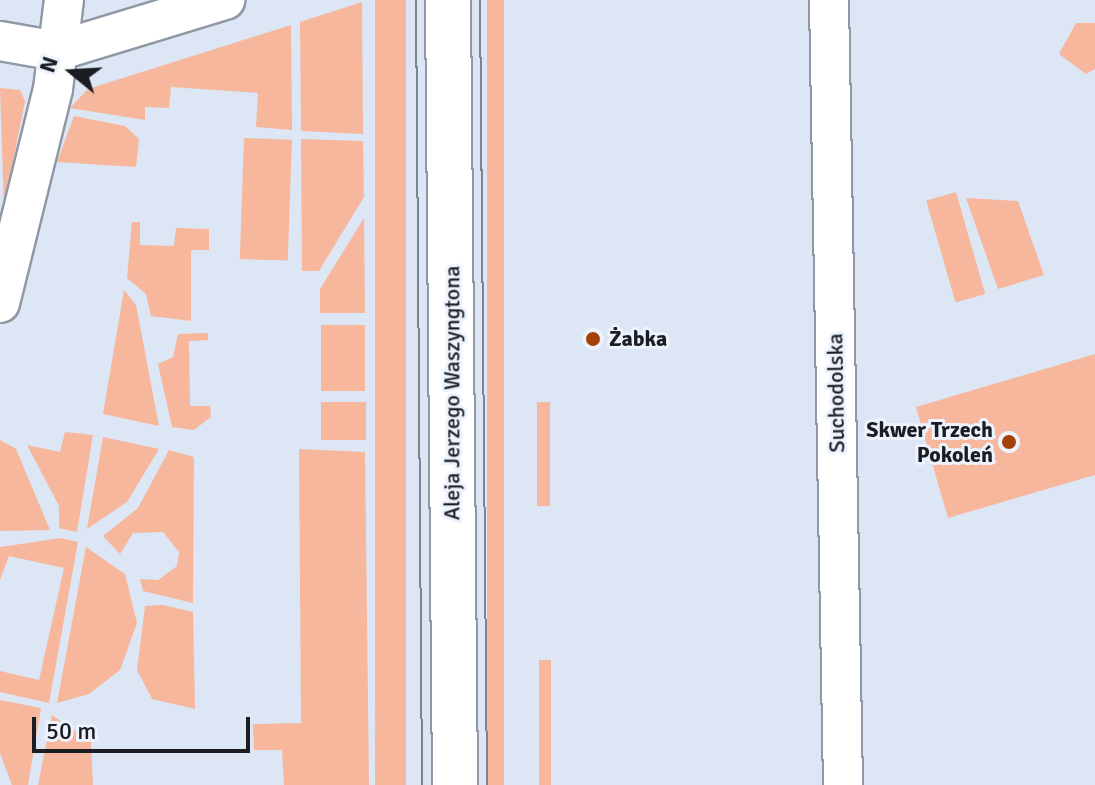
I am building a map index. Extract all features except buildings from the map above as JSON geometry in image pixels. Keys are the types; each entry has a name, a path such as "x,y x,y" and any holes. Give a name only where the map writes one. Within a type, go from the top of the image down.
{"main road":[{"name":"Aleja Jerzego Waszyngtona","path":"448,0 455,785"}],"street":[{"path":"0,303 57,51 64,0"},
{"path":"0,41 57,51 225,0"},
{"name":"Suchodolska","path":"829,0 843,785"}],"shaded area":[{"path":"375,0 406,0 406,785 375,785"},
{"path":"487,0 504,0 504,785 487,785"},
{"path":"362,2 363,134 301,131 300,22"},
{"path":"1076,23 1095,23 1095,69 1086,74 1059,54"},
{"path":"291,25 292,130 256,127 258,93 171,87 169,108 145,107 145,120 70,108 88,89"},
{"path":"0,88 20,90 25,101 4,207"},
{"path":"74,116 125,126 139,139 136,167 57,162"},
{"path":"244,138 292,140 288,261 240,259"},
{"path":"301,139 363,141 364,197 319,271 302,271"},
{"path":"956,192 985,294 955,302 926,201"},
{"path":"966,198 1018,201 1044,275 998,289"},
{"path":"364,218 365,313 320,313 320,289"},
{"path":"132,222 140,222 140,245 174,246 176,228 209,229 209,250 191,250 191,321 151,316 146,294 127,278"},
{"path":"124,290 136,305 159,426 103,414"},
{"path":"321,325 365,325 365,391 321,391"},
{"path":"208,333 208,340 189,341 190,406 210,406 211,417 194,430 172,427 158,364 173,357 178,334"},
{"name":"Skwer Trzech Pokoleń","path":"1095,354 1095,475 948,518 916,407"},
{"path":"321,402 366,402 366,440 321,440"},
{"path":"537,402 550,402 550,506 537,506"},
{"path":"65,432 93,435 77,532 59,528 59,506 27,445 60,452"},
{"path":"103,437 159,449 127,502 87,529"},
{"path":"0,440 16,449 50,530 0,531"},
{"path":"299,449 365,452 369,785 284,785 282,750 254,750 253,724 301,723"},
{"path":"169,450 194,457 193,603 143,591 140,579 158,580 177,566 179,552 163,532 133,533 120,554 103,536 138,508"},
{"path":"61,538 78,542 49,703 0,692 0,671 39,680 64,568 9,556 0,580 0,547"},
{"path":"86,547 125,574 137,623 120,670 89,694 57,703"},
{"path":"163,605 193,612 195,709 152,699 137,670 145,606"},
{"path":"539,660 551,660 551,785 539,785"},
{"path":"0,700 41,708 28,785 12,785 0,753"},
{"path":"52,715 91,742 93,785 38,785"}],"tram line":[{"path":"416,0 422,785"},
{"path":"480,0 487,785"}],"place":[{"name":"Żabka","path":"593,339"},
{"name":"Skwer Trzech Pokoleń","path":"1009,442"}]}
